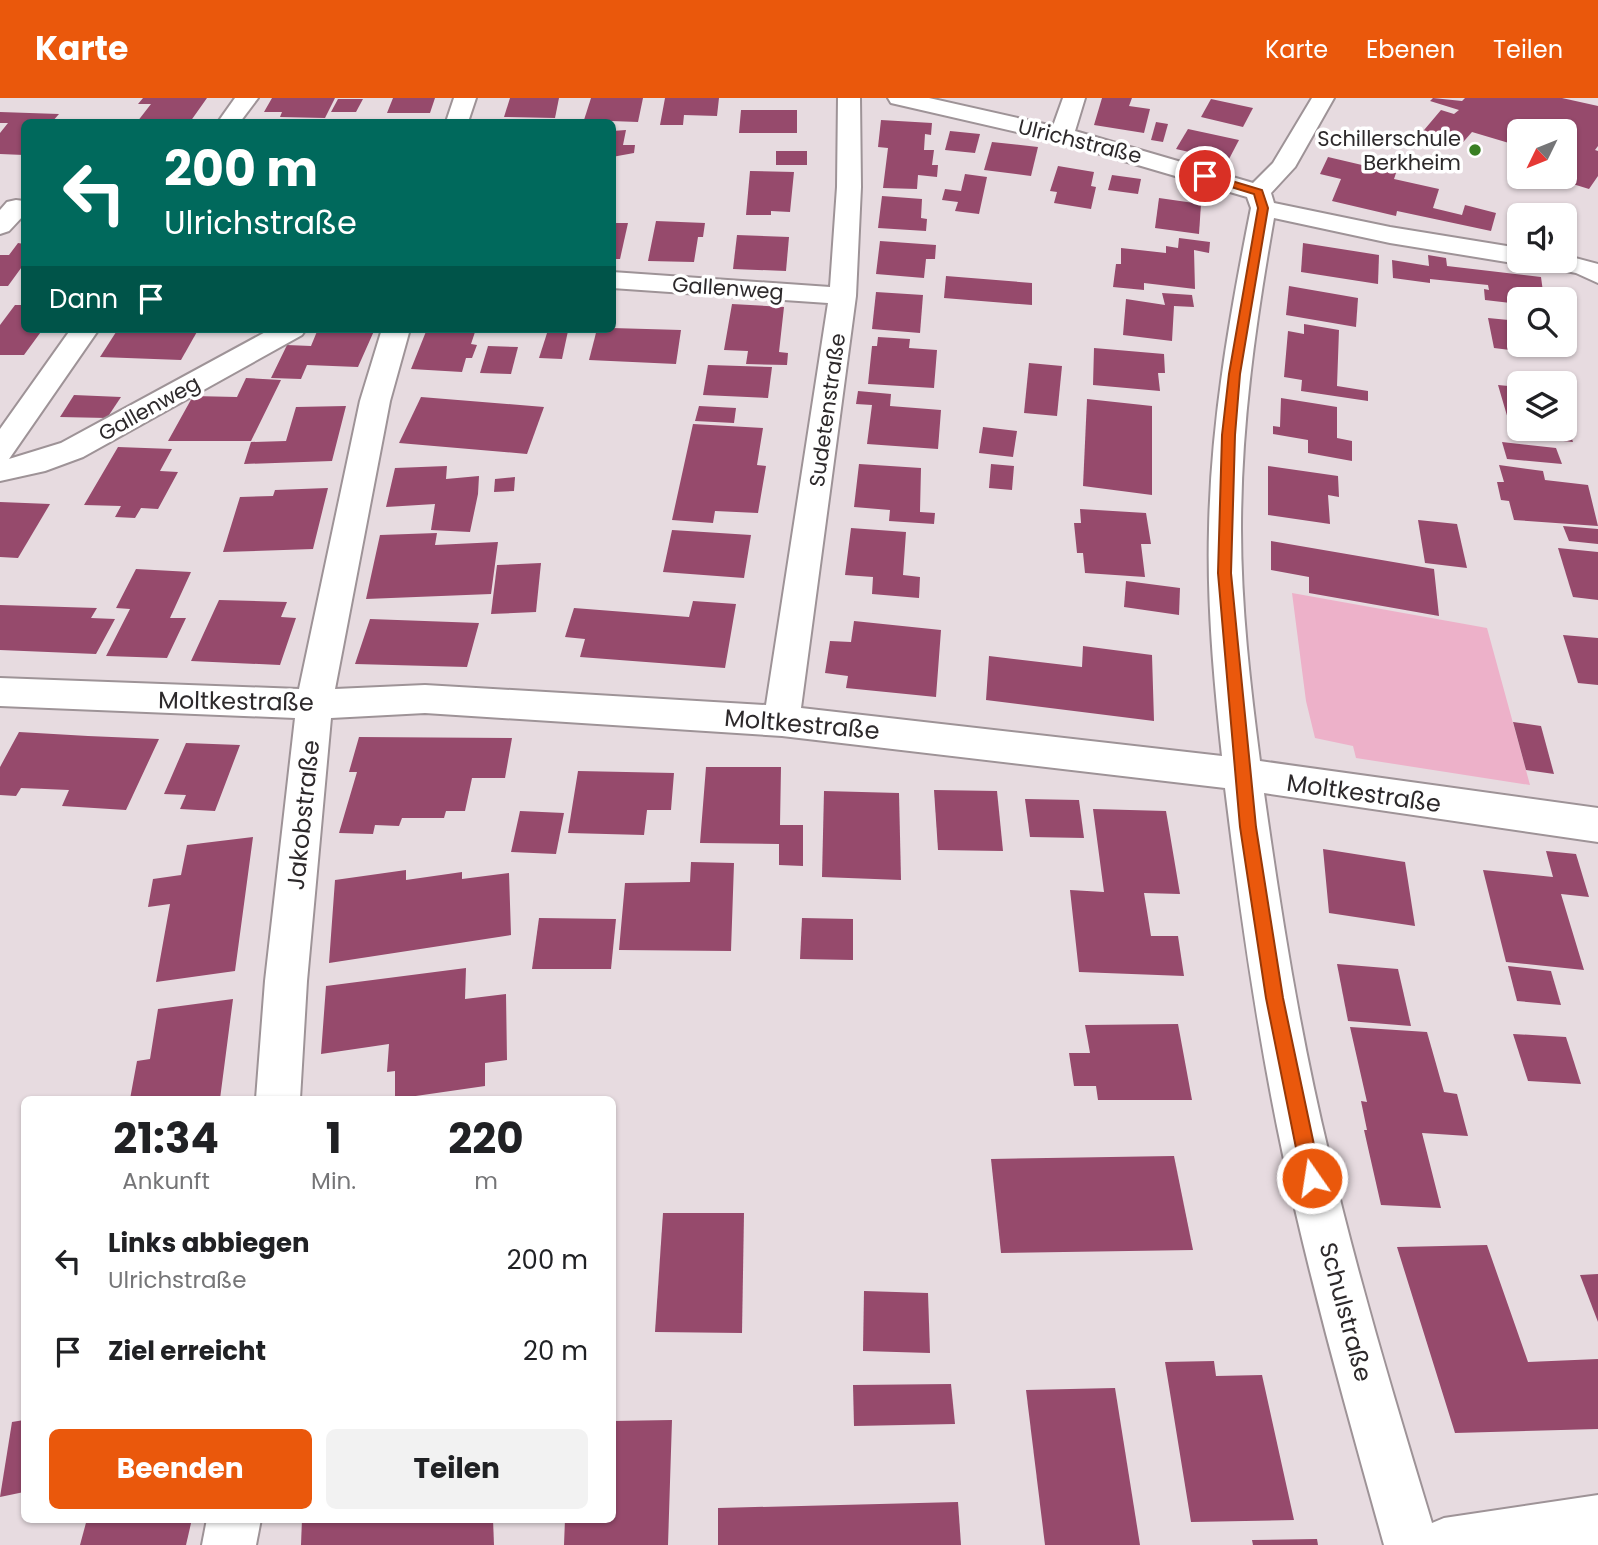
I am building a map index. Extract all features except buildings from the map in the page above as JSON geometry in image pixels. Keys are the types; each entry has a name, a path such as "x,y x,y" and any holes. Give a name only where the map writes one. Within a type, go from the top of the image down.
{"street":[{"path":"231,119 247,98"},
{"path":"458,119 465,98"},
{"name":"Sudetenstraße","path":"782,721 843,296 849,187 849,98"},
{"name":"Ulrichstraße","path":"899,98 1062,135 1261,200 1403,238 1507,254"},
{"path":"1062,135 1074,98"},
{"path":"1261,200 1323,98"},
{"name":"Schulstraße","path":"1261,200 1234,374 1226,489 1226,607 1248,827 1274,998 1305,1153 1343,1304 1410,1545"},
{"path":"0,226 16,207 21,208"},
{"path":"1577,267 1598,275"},
{"name":"Gallenweg","path":"616,280 843,296"},
{"path":"0,451 82,333"},
{"name":"Gallenweg","path":"0,471 34,464 72,450 285,333"},
{"name":"Jakobstraße","path":"278,1096 286,981 314,704 373,411 395,333"},
{"name":"Moltkestraße","path":"0,692 314,704 425,699 782,721 1041,749 1598,825"},
{"path":"1444,1545 1598,1522"},
{"path":"229,1545 233,1523"}],"shaded area":[{"path":"1292,593 1487,628 1530,785 1356,758 1353,746 1315,738 1306,701"}],"place":[{"name":"Schillerschule Berkheim","path":"1475,150"}],"route":[{"path":"1205,176 1258,192 1263,208 1241,327 1228,435 1225,573 1227,618 1248,827 1274,998 1312,1178"}]}
